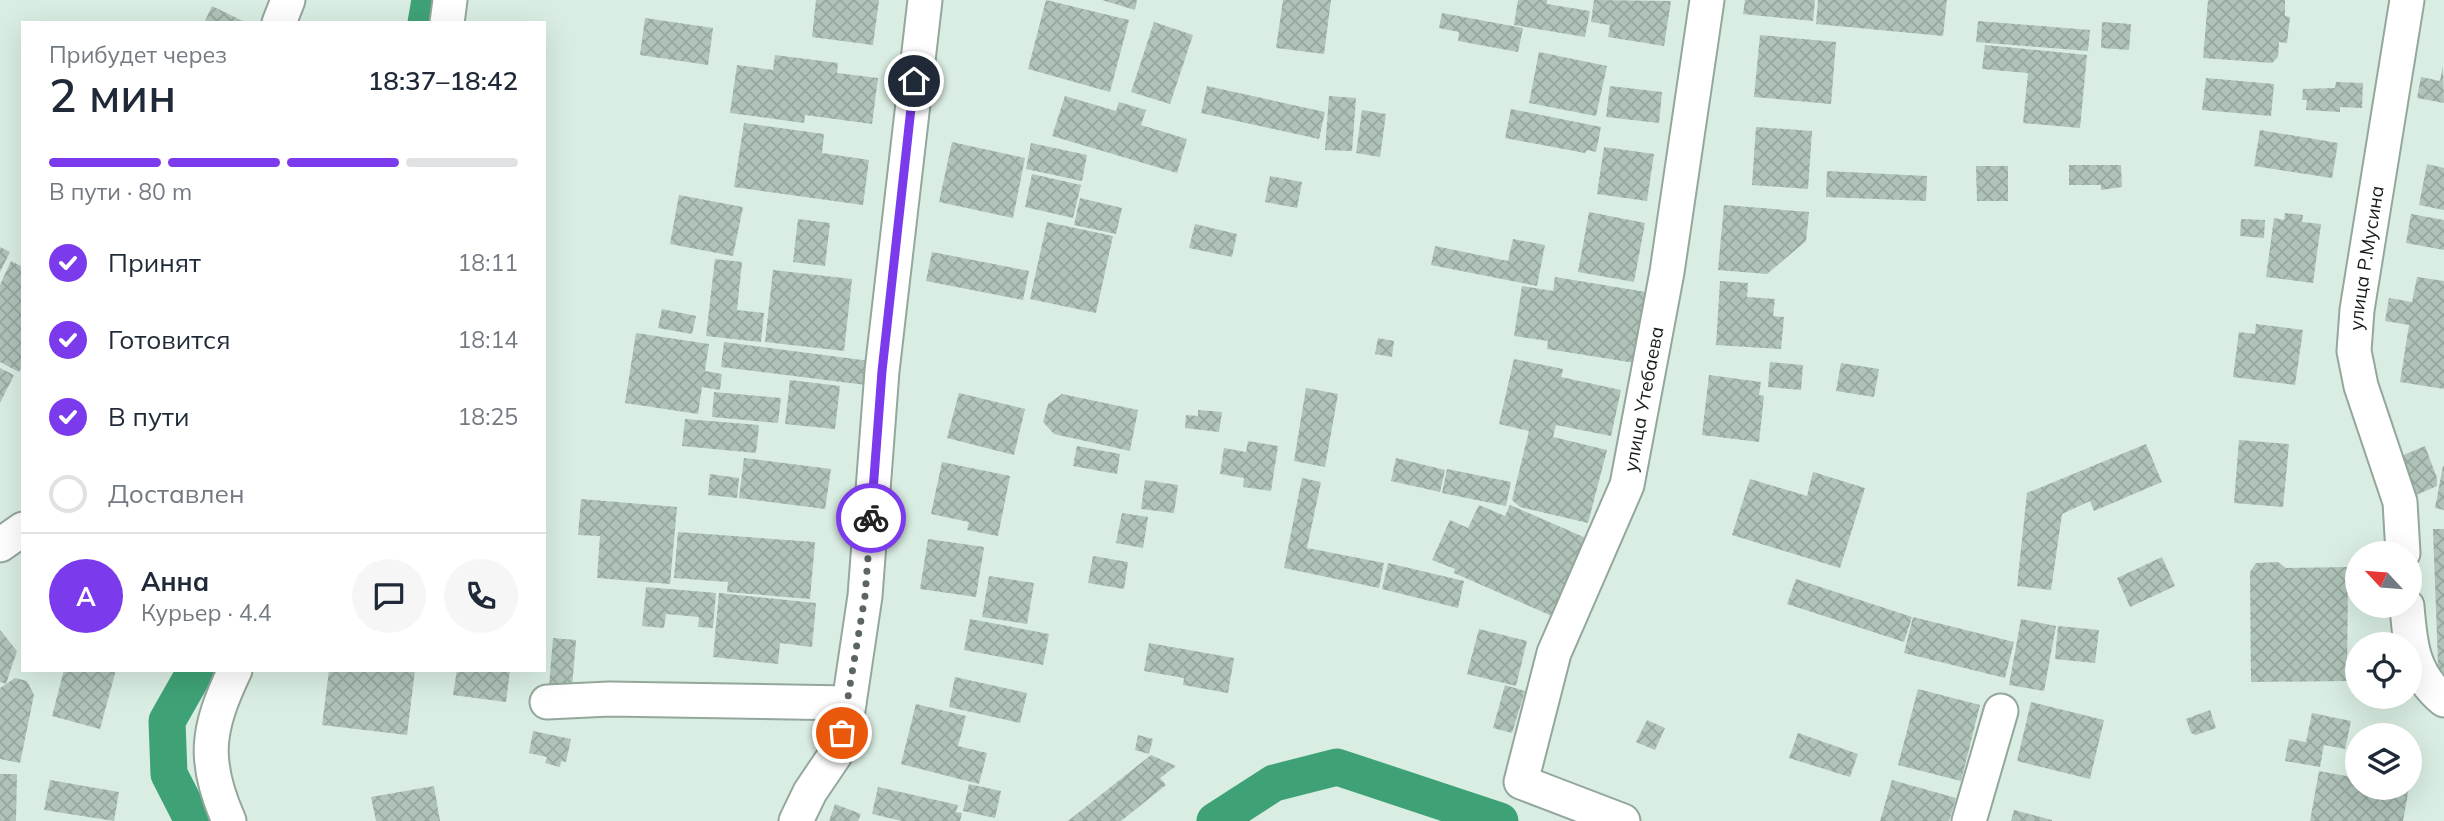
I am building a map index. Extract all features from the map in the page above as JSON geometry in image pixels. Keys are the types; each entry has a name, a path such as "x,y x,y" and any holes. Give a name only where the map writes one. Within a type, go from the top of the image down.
{"street":[{"path":"280,21 288,0"},
{"path":"447,21 450,0"},
{"path":"796,821 810,792 835,755 849,703 865,596 883,357 925,0"},
{"name":"улица Утебаева","path":"1623,821 1521,782 1554,653 1627,485 1667,272 1707,0"},
{"name":"улица Р.Мусина","path":"2402,541 2400,502 2361,386 2354,351 2357,310 2407,0"},
{"path":"0,545 21,530"},
{"path":"2408,618 2410,650 2423,680 2444,699"},
{"path":"229,821 218,796 209,743 222,697 234,672"},
{"path":"547,702 609,699 849,703"},
{"path":"1969,821 2001,712"}],"building":[{"path":"816,0 879,0 873,45 812,37"},
{"path":"1046,0 1129,20 1110,92 1028,69"},
{"path":"1102,0 1137,0 1135,10"},
{"path":"1283,0 1331,0 1324,54 1276,48"},
{"path":"1518,0 1547,0 1547,4 1590,11 1585,37 1514,25"},
{"path":"1594,0 1671,1 1664,46 1608,37 1610,25 1591,22"},
{"path":"1745,0 1815,0 1813,21 1743,14"},
{"path":"1818,0 1947,0 1943,36 1816,24"},
{"path":"2208,0 2285,0 2285,16 2290,17 2287,43 2279,42 2278,57 2272,63 2203,58"},
{"path":"212,6 243,21 205,21"},
{"path":"1442,13 1523,28 1518,52 1458,41 1459,32 1439,28"},
{"path":"645,18 713,28 708,65 640,55"},
{"path":"1978,21 2090,30 2088,51 1976,42"},
{"path":"1154,22 1193,35 1170,104 1131,92"},
{"path":"2102,22 2131,24 2129,50 2101,48"},
{"path":"1760,35 1836,42 1831,104 1754,97"},
{"path":"1985,45 2087,55 2080,128 2023,123 2028,73 1982,69"},
{"path":"1539,52 1607,66 1596,116 1529,103"},
{"path":"775,55 838,63 837,73 878,78 872,124 805,115 804,123 730,113 737,65 773,70"},
{"path":"2443,66 2444,103 2417,98 2421,77 2440,81"},
{"path":"2206,78 2274,84 2271,116 2202,110"},
{"path":"2336,82 2363,83 2362,108 2340,107 2340,112 2306,110 2307,100 2302,100 2303,89 2335,88"},
{"path":"1207,86 1325,112 1319,139 1201,113"},
{"path":"1610,86 1662,92 1659,123 1606,117"},
{"path":"1065,96 1116,111 1119,102 1146,110 1141,125 1187,139 1177,173 1052,136"},
{"path":"1329,96 1356,98 1352,151 1325,150"},
{"path":"1511,109 1601,127 1596,152 1587,150 1585,153 1505,138"},
{"path":"1362,110 1386,114 1380,157 1356,153"},
{"path":"744,123 824,134 822,153 869,160 863,205 734,187"},
{"path":"1756,127 1812,131 1808,189 1752,185"},
{"path":"2260,130 2338,143 2332,178 2254,166"},
{"path":"952,142 1025,158 1013,218 939,202"},
{"path":"1031,143 1087,155 1082,181 1026,169"},
{"path":"1604,147 1654,154 1647,201 1597,194"},
{"path":"2427,164 2444,168 2444,210 2419,205"},
{"path":"2069,165 2121,165 2122,187 2101,190 2101,185 2069,185"},
{"path":"1976,166 2008,166 2008,201 1977,201"},
{"path":"1827,171 1927,176 1926,201 1826,197"},
{"path":"1032,174 1081,185 1073,218 1025,207"},
{"path":"1270,176 1302,182 1297,208 1265,202"},
{"path":"679,195 743,207 733,256 670,244"},
{"path":"1080,198 1122,208 1116,234 1074,225"},
{"path":"1724,205 1809,212 1806,241 1767,274 1718,270"},
{"path":"1589,212 1645,223 1634,282 1578,272"},
{"path":"2285,213 2303,215 2302,222 2321,224 2313,283 2266,277 2274,218 2284,220"},
{"path":"2411,214 2444,220 2444,250 2406,243"},
{"path":"798,219 830,223 825,266 793,262"},
{"path":"2241,219 2265,220 2264,238 2240,236"},
{"path":"1047,222 1113,236 1096,313 1030,299"},
{"path":"1195,224 1237,234 1232,257 1189,248"},
{"path":"1513,239 1545,245 1537,286 1431,265 1435,246 1508,261"},
{"path":"0,247 10,252 0,272"},
{"path":"932,252 1029,271 1023,300 926,281"},
{"path":"715,259 742,262 737,310 764,313 761,342 706,336"},
{"path":"11,261 21,266 19,372 0,362 0,285"},
{"path":"773,270 852,279 844,351 765,342"},
{"path":"1555,277 1646,292 1635,363 1547,349 1548,341 1514,336 1522,286 1553,291"},
{"path":"2417,277 2444,281 2444,389 2400,382 2409,325 2385,321 2389,298 2412,302"},
{"path":"1720,281 1748,283 1747,297 1775,299 1773,316 1784,317 1781,349 1716,345"},
{"path":"662,309 696,316 692,334 658,328"},
{"path":"2256,324 2303,330 2295,385 2233,377 2239,332 2255,334"},
{"path":"636,333 709,344 705,371 722,374 720,390 702,387 698,414 625,403"},
{"path":"1378,338 1394,341 1392,357 1375,354"},
{"path":"724,342 870,361 866,385 721,367"},
{"path":"1514,359 1563,369 1561,377 1621,390 1611,436 1556,425 1553,437 1607,450 1588,523 1520,507 1512,500 1529,431 1499,424"},
{"path":"1770,362 1803,365 1801,390 1768,387"},
{"path":"1841,363 1879,369 1874,397 1836,391"},
{"path":"0,368 14,375 0,403"},
{"path":"1709,375 1761,382 1759,395 1764,396 1759,442 1702,435"},
{"path":"790,380 840,386 835,429 785,424"},
{"path":"1306,388 1338,394 1325,467 1294,461"},
{"path":"714,392 781,398 778,423 712,417"},
{"path":"959,393 1025,409 1014,455 947,438"},
{"path":"1062,394 1138,410 1130,451 1054,434 1043,422 1048,404"},
{"path":"1198,410 1222,412 1219,432 1185,428 1186,415 1198,416"},
{"path":"685,419 759,425 756,453 682,446"},
{"path":"2239,440 2289,444 2283,507 2234,503"},
{"path":"1248,441 1278,446 1271,491 1243,487 1244,478 1220,474 1224,448 1246,452"},
{"path":"2146,444 2162,482 2094,511 2090,501 2062,514 2051,590 2017,586 2027,493"},
{"path":"1077,446 1120,454 1117,474 1073,466"},
{"path":"2425,446 2437,478 2437,486 2416,495 2401,456"},
{"path":"744,458 831,469 825,509 739,498"},
{"path":"1396,458 1445,470 1440,492 1391,481"},
{"path":"942,462 1010,476 998,536 967,530 969,522 931,514"},
{"path":"2444,466 2444,510 2435,508"},
{"path":"1447,469 1511,482 1506,506 1442,493"},
{"path":"1813,472 1865,488 1840,568 1732,535 1750,479 1807,496"},
{"path":"710,474 739,478 737,498 708,495"},
{"path":"1302,478 1321,482 1307,548 1384,563 1379,588 1284,568"},
{"path":"1145,480 1178,485 1174,513 1141,509"},
{"path":"581,499 677,507 670,584 597,578 600,536 578,535"},
{"path":"1479,505 1505,516 1510,505 1586,538 1552,616 1454,573 1455,569 1432,560 1450,520 1468,528"},
{"path":"1122,513 1148,517 1143,548 1116,543"},
{"path":"2433,529 2444,529 2444,687 2434,664 2438,664"},
{"path":"678,532 815,542 810,599 727,592 728,582 674,578"},
{"path":"928,539 984,547 976,597 920,589"},
{"path":"1093,556 1128,562 1124,589 1088,583"},
{"path":"2162,557 2175,586 2130,607 2117,578"},
{"path":"2278,562 2286,568 2345,567 2345,618 2348,618 2345,681 2251,682 2250,572 2256,563"},
{"path":"1388,563 1464,581 1458,608 1382,589"},
{"path":"989,576 1034,583 1027,624 982,617"},
{"path":"1796,579 1912,617 1904,642 1787,604"},
{"path":"646,587 716,593 713,628 698,627 699,617 666,614 664,628 642,626"},
{"path":"719,593 816,603 812,647 780,643 778,664 713,657"},
{"path":"1913,617 2014,642 2005,678 1904,653"},
{"path":"970,619 1049,634 1043,665 964,650"},
{"path":"2021,619 2056,626 2044,691 2009,685"},
{"path":"2058,626 2099,630 2095,663 2055,659"},
{"path":"1479,629 1527,641 1516,686 1467,674"},
{"path":"0,630 17,651 6,684 0,682"},
{"path":"553,638 576,640 572,688 549,686"},
{"path":"1149,643 1234,658 1228,693 1183,685 1184,678 1144,671"},
{"path":"63,672 115,672 100,729 52,716"},
{"path":"329,672 415,672 407,735 322,725"},
{"path":"457,672 510,672 506,702 453,695"},
{"path":"955,677 1027,693 1020,723 949,707"},
{"path":"15,678 27,681 34,695 20,763 0,759 0,688"},
{"path":"1505,685 1525,691 1512,733 1493,728"},
{"path":"1918,689 1980,705 1961,781 1898,765"},
{"path":"2031,702 2104,720 2090,779 2017,761"},
{"path":"916,704 966,716 958,746 987,753 979,784 901,764"},
{"path":"2210,710 2216,728 2196,735 2191,733 2186,719"},
{"path":"2312,713 2351,721 2345,723 2345,749 2324,745 2320,767 2285,761 2289,739 2306,742"},
{"path":"1647,720 1665,728 1655,750 1636,742"},
{"path":"533,731 571,739 566,762 561,761 560,767 545,763 547,757 529,753"},
{"path":"1798,733 1858,754 1850,777 1789,758"},
{"path":"1138,735 1153,739 1149,754 1135,750"},
{"path":"1151,755 1176,766 1160,778 1166,785 1121,821 1068,821"},
{"path":"2319,771 2345,776 2345,800 2407,800 2403,821 2310,821"},
{"path":"0,774 17,774 16,821 0,821"},
{"path":"50,780 119,792 114,821 44,810"},
{"path":"1892,780 1956,798 1949,821 1880,821"},
{"path":"969,784 1001,791 995,818 963,811"},
{"path":"434,786 440,821 376,821 371,797"},
{"path":"878,787 958,805 956,812 962,813 960,821 902,821 872,814"},
{"path":"835,804 861,814 858,821 829,821"},
{"path":"2014,810 2052,820 2052,821 2011,821"}],"waterway":[{"path":"426,21 430,0"},
{"path":"193,821 169,774 167,721 195,672"},
{"path":"1215,821 1274,783 1337,767 1500,821"}],"way so far":[{"path":"842,733 848,710 865,596 871,518"}],"route":[{"path":"871,518 882,371 914,81"}]}
